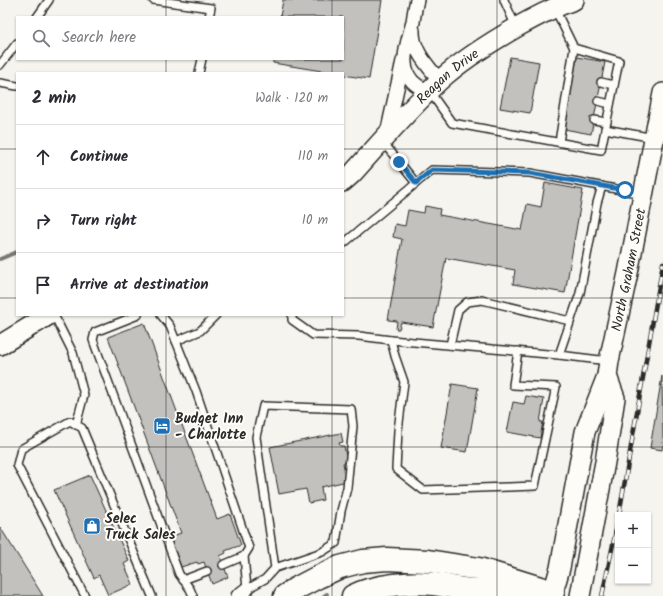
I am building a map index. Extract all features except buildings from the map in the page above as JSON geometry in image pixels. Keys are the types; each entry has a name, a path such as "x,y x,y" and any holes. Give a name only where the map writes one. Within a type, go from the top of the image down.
{"highway":[{"path":"286,596 297,588 340,567 363,561 387,559 428,561 479,569 557,595"},
{"path":"353,596 366,591 392,585 418,584 434,584 478,591 557,595"}],"main road":[{"name":"Reagan Drive","path":"344,181 403,117 434,86 467,58 499,37 554,7 574,0"},
{"name":"North Graham Street","path":"557,595 560,568 585,432 608,368 663,93"},
{"path":"0,345 47,316"},
{"path":"580,596 605,462 615,398 608,368"}],"street":[{"path":"384,138 406,45 413,22 417,0"},
{"path":"406,45 404,60 406,71 411,79 417,86 434,86 415,45 413,22"}],"lane":[{"path":"38,16 50,0"},
{"path":"153,0 211,8 209,16"},
{"path":"504,0 516,28"},
{"path":"554,7 574,48 572,76 559,142"},
{"path":"0,65 16,44"},
{"path":"434,86 452,123 601,150 619,61 574,48"},
{"path":"199,72 202,60"},
{"path":"601,82 614,85"},
{"path":"0,83 16,86"},
{"path":"598,101 610,104"},
{"path":"594,120 606,126 654,138"},
{"path":"384,138 416,183"},
{"path":"344,243 432,170 530,173 643,194"},
{"path":"559,355 580,292 597,203 602,186"},
{"path":"450,345 458,310 467,302 482,300 570,321"},
{"path":"54,316 73,353 84,395 76,425"},
{"path":"135,316 95,332 93,340 180,574 193,596"},
{"path":"162,316 170,326 196,392 249,548 244,556 243,592"},
{"path":"176,341 200,331 215,316"},
{"path":"292,316 292,320 313,335 359,336 559,355 608,368"},
{"path":"392,340 404,382 398,431 396,469 423,490 535,486 556,387 513,384 518,351"},
{"path":"243,592 265,578 275,568 322,552 336,543 341,511 347,488 353,426 351,409 263,406 256,438 275,568"},
{"path":"84,596 17,465 21,449 70,421 82,428 152,596"},
{"path":"223,564 244,556"},
{"path":"183,580 207,571"}],"waterway":[{"path":"0,259 16,252"}],"railway":[{"path":"620,512 663,263"},
{"path":"602,596 615,535"}],"place":[{"name":"Budget Inn - Charlotte","path":"162,426"},
{"name":"Selec Truck Sales","path":"92,526"}],"route":[{"path":"399,162 416,183 432,170 530,173 625,190"}]}
